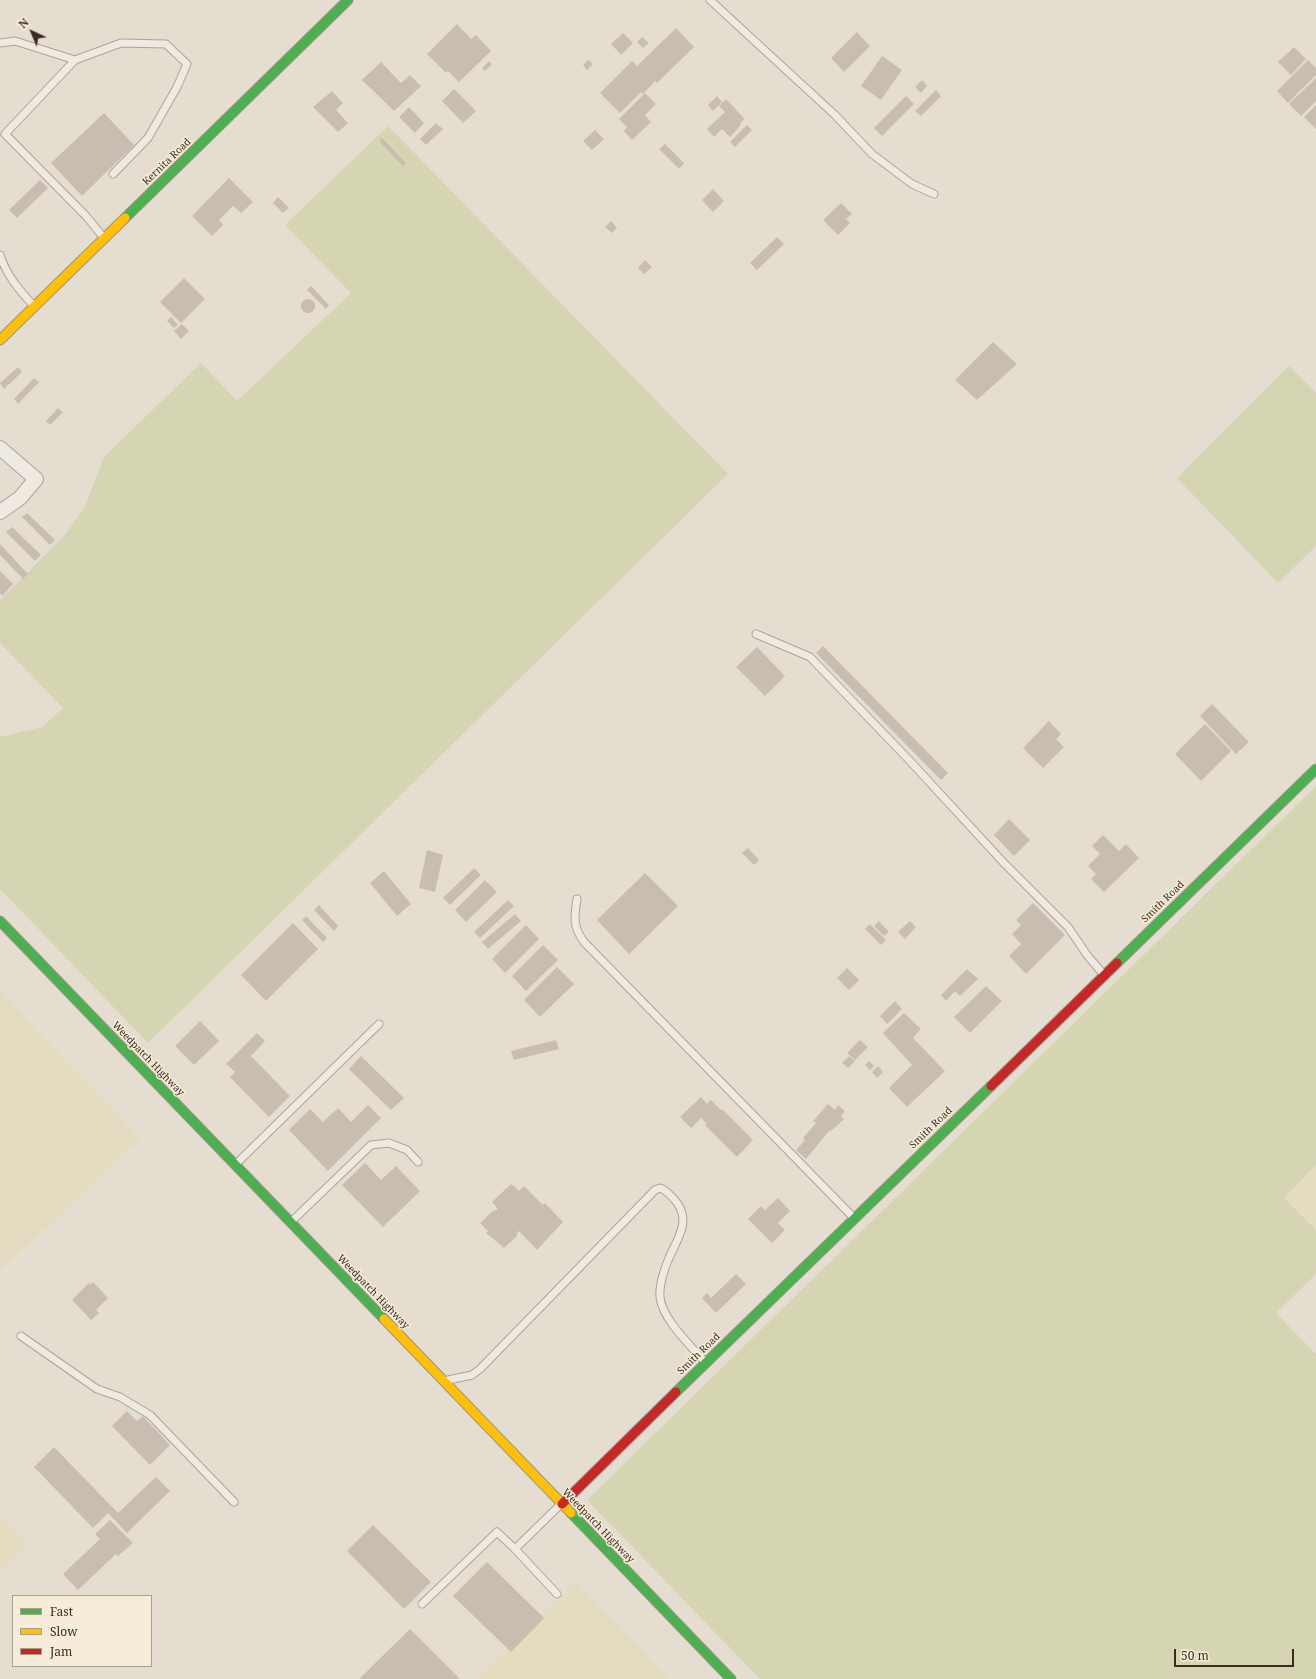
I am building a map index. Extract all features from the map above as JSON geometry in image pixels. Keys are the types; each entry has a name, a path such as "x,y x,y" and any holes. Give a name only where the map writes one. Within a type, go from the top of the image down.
{"street":[{"name":"Kernita Road","path":"0,340 348,0"},
{"path":"0,448 36,479 20,498 0,512"},
{"name":"Smith Road","path":"562,1504 1316,768"},
{"name":"Weedpatch Highway","path":"0,921 731,1679"}],"lane":[{"path":"710,0 835,115 872,154 912,184 934,194"},
{"path":"0,43 15,41 75,60"},
{"path":"104,238 86,216 2,132 75,60 121,43 166,44 188,64 177,87 148,138 113,174"},
{"path":"0,254 3,264 16,287 34,306"},
{"path":"756,634 810,657 909,760 1003,862 1068,927 1087,955 1104,975"},
{"path":"577,899 575,913 576,929 584,942 854,1219"},
{"path":"235,1165 379,1024"},
{"path":"291,1222 371,1145 389,1143 406,1150 418,1162"},
{"path":"442,1379 463,1378 472,1375 480,1369 655,1190 660,1188 665,1190 678,1204 682,1214 683,1224 682,1233 668,1259 661,1286 660,1298 666,1315 706,1363"},
{"path":"21,1336 97,1388 120,1396 150,1415 234,1502"},
{"path":"515,1549 562,1504"},
{"path":"422,1604 497,1532 557,1594"}],"shaded area":[{"path":"0,990 140,1139 0,1271"},
{"path":"1316,1165 1316,1230 1284,1198"},
{"path":"0,1514 29,1544 0,1571"},
{"path":"576,1582 671,1679 476,1679"}],"green space":[{"path":"388,126 728,474 148,1043 0,889 0,737 42,727 63,708 0,643 0,600 65,535 85,506 104,457 201,363 237,401 351,293 285,225"},
{"path":"1289,366 1316,393 1316,546 1278,583 1177,478"},
{"path":"1316,786 1316,1165 1284,1198 1316,1230 1316,1274 1276,1313 1316,1354 1316,1679 760,1679 587,1500"}],"building":[{"path":"457,24 471,39 476,35 491,51 459,82 448,71 446,73 427,54"},
{"path":"676,28 694,47 657,83 655,81 643,94 641,92 620,113 600,93 632,61 637,66"},
{"path":"857,32 870,46 844,72 831,58"},
{"path":"623,33 633,43 621,55 611,44"},
{"path":"642,37 649,43 643,48 637,42"},
{"path":"1294,47 1306,59 1291,75 1278,62"},
{"path":"882,56 902,70 881,100 861,86"},
{"path":"588,60 593,64 587,70 583,65"},
{"path":"1308,60 1316,68 1316,75 1288,103 1277,91"},
{"path":"489,61 492,64 485,71 482,68"},
{"path":"381,62 401,83 410,75 421,86 394,111 362,80"},
{"path":"1316,78 1316,101 1301,116 1289,104"},
{"path":"922,80 927,86 921,93 915,87"},
{"path":"454,89 476,111 463,123 442,101"},
{"path":"936,90 941,96 921,116 915,111"},
{"path":"332,91 343,103 336,110 348,123 338,132 313,107"},
{"path":"645,93 656,104 645,115 651,122 632,140 624,131 627,127 619,119"},
{"path":"717,96 722,102 713,111 708,105"},
{"path":"906,96 914,104 882,136 874,128"},
{"path":"726,99 745,119 740,123 741,125 730,137 722,129 714,137 707,129 725,112 719,106"},
{"path":"1316,105 1316,129 1304,117"},
{"path":"409,107 424,123 415,133 399,117"},
{"path":"104,113 134,145 82,196 51,163"},
{"path":"436,123 443,129 426,145 420,139"},
{"path":"747,125 752,130 735,147 730,142"},
{"path":"595,130 604,139 592,150 583,141"},
{"path":"382,138 406,163 403,166 379,141"},
{"path":"665,144 684,163 679,169 659,149"},
{"path":"229,178 253,202 241,213 233,206 219,220 223,225 212,236 192,216"},
{"path":"40,180 48,188 17,218 9,210"},
{"path":"713,189 724,201 713,212 702,200"},
{"path":"278,197 289,208 283,213 273,203"},
{"path":"841,203 852,214 846,219 850,223 838,235 823,220"},
{"path":"611,221 617,228 612,233 605,227"},
{"path":"777,237 784,244 757,270 750,263"},
{"path":"645,260 652,267 644,274 638,268"},
{"path":"184,278 205,299 181,323 160,302"},
{"path":"311,286 329,305 326,309 307,290"},
{"path":"308,299 313,301 315,306 313,311 308,313 303,311 301,306 303,301"},
{"path":"171,317 178,325 174,328 167,321"},
{"path":"182,324 189,331 181,339 174,331"},
{"path":"993,342 1017,364 977,400 955,380"},
{"path":"18,367 22,372 4,389 0,383"},
{"path":"34,378 39,382 18,404 14,399"},
{"path":"58,408 63,412 50,425 46,421"},
{"path":"27,513 55,540 50,545 22,517"},
{"path":"12,527 41,555 35,561 6,532"},
{"path":"0,544 28,574 23,579 0,555"},
{"path":"0,571 13,584 2,596 0,593"},
{"path":"823,646 948,773 941,780 816,653"},
{"path":"757,647 785,676 765,696 736,667"},
{"path":"1212,704 1249,742 1236,754 1200,716"},
{"path":"1049,721 1061,734 1056,739 1064,747 1043,768 1023,748"},
{"path":"1205,724 1231,751 1201,781 1175,754"},
{"path":"1009,819 1030,840 1014,856 994,835"},
{"path":"1103,835 1119,851 1126,844 1139,858 1104,892 1091,879 1096,874 1088,866 1100,854 1092,846"},
{"path":"748,848 759,860 754,865 742,853"},
{"path":"427,850 443,855 435,892 419,888"},
{"path":"474,868 481,875 450,905 443,898"},
{"path":"384,871 411,904 397,916 370,883"},
{"path":"645,873 678,906 629,954 597,920"},
{"path":"485,880 497,892 466,922 455,910"},
{"path":"508,900 514,906 480,938 474,932"},
{"path":"1033,903 1065,935 1026,974 1009,956 1021,944 1012,934 1021,925 1016,920"},
{"path":"319,905 338,926 334,931 314,910"},
{"path":"515,914 521,921 488,949 482,942"},
{"path":"306,916 327,938 323,942 302,920"},
{"path":"879,921 889,932 884,936 874,926"},
{"path":"910,921 916,927 905,939 898,932"},
{"path":"293,923 318,949 266,1001 241,975"},
{"path":"870,924 886,940 881,945 865,929"},
{"path":"526,925 539,939 505,973 492,959"},
{"path":"543,945 558,960 526,991 512,976"},
{"path":"557,967 574,984 540,1017 524,1000"},
{"path":"847,968 859,980 849,990 837,978"},
{"path":"967,969 978,979 960,996 955,991 946,1001 941,995"},
{"path":"986,986 1002,1001 970,1033 954,1017"},
{"path":"895,1001 902,1009 887,1024 880,1016"},
{"path":"904,1013 921,1029 913,1038 945,1071 907,1107 889,1088 912,1065 883,1033"},
{"path":"200,1021 219,1041 194,1065 175,1046"},
{"path":"257,1033 265,1041 251,1056 290,1096 269,1117 230,1077 235,1072 226,1064"},
{"path":"556,1040 559,1049 514,1060 511,1051"},
{"path":"860,1040 868,1047 855,1060 847,1053"},
{"path":"361,1056 404,1098 391,1110 349,1069"},
{"path":"849,1056 855,1061 848,1068 842,1063"},
{"path":"869,1061 874,1066 870,1070 865,1065"},
{"path":"878,1066 883,1072 877,1078 872,1072"},
{"path":"701,1097 707,1104 711,1100 721,1110 722,1109 753,1140 737,1157 705,1125 707,1124 701,1118 691,1128 680,1117"},
{"path":"828,1104 835,1110 838,1105 845,1111 841,1116 844,1119 831,1131 830,1130 806,1159 796,1150 805,1140 803,1138 816,1123 813,1121"},
{"path":"368,1105 381,1118 328,1171 289,1130 310,1109 323,1122 338,1108 351,1122"},
{"path":"365,1163 381,1180 396,1166 420,1191 383,1227 342,1185"},
{"path":"511,1184 519,1191 524,1186 543,1205 545,1203 563,1222 537,1250 519,1231 516,1234 518,1235 504,1248 486,1233 488,1231 480,1223 494,1210 495,1211 498,1209 492,1202"},
{"path":"778,1198 790,1211 778,1223 785,1230 772,1243 748,1219 761,1206 765,1210"},
{"path":"736,1274 746,1284 716,1313 702,1298 707,1293 711,1298"},
{"path":"93,1282 108,1298 96,1310 99,1313 91,1320 72,1300 89,1283 90,1285"},
{"path":"127,1411 137,1421 143,1416 170,1445 150,1465 112,1426"},
{"path":"54,1447 118,1513 156,1477 170,1491 127,1533 108,1513 93,1528 34,1467"},
{"path":"110,1520 133,1543 118,1556 116,1554 78,1590 63,1574 100,1539 95,1534"},
{"path":"373,1525 431,1582 404,1609 347,1551"},
{"path":"487,1562 544,1618 511,1652 453,1596"},
{"path":"410,1629 460,1679 359,1679"}],"traffic: fast":[{"path":"125,218 348,0"},
{"path":"1117,963 1316,769"},
{"path":"0,921 384,1319"},
{"path":"676,1392 991,1086"},
{"path":"571,1513 731,1679"}],"traffic: slow":[{"path":"0,340 125,218"},
{"path":"384,1319 571,1513"}],"traffic: jam":[{"path":"991,1086 1117,963"},
{"path":"562,1504 676,1392"}]}
